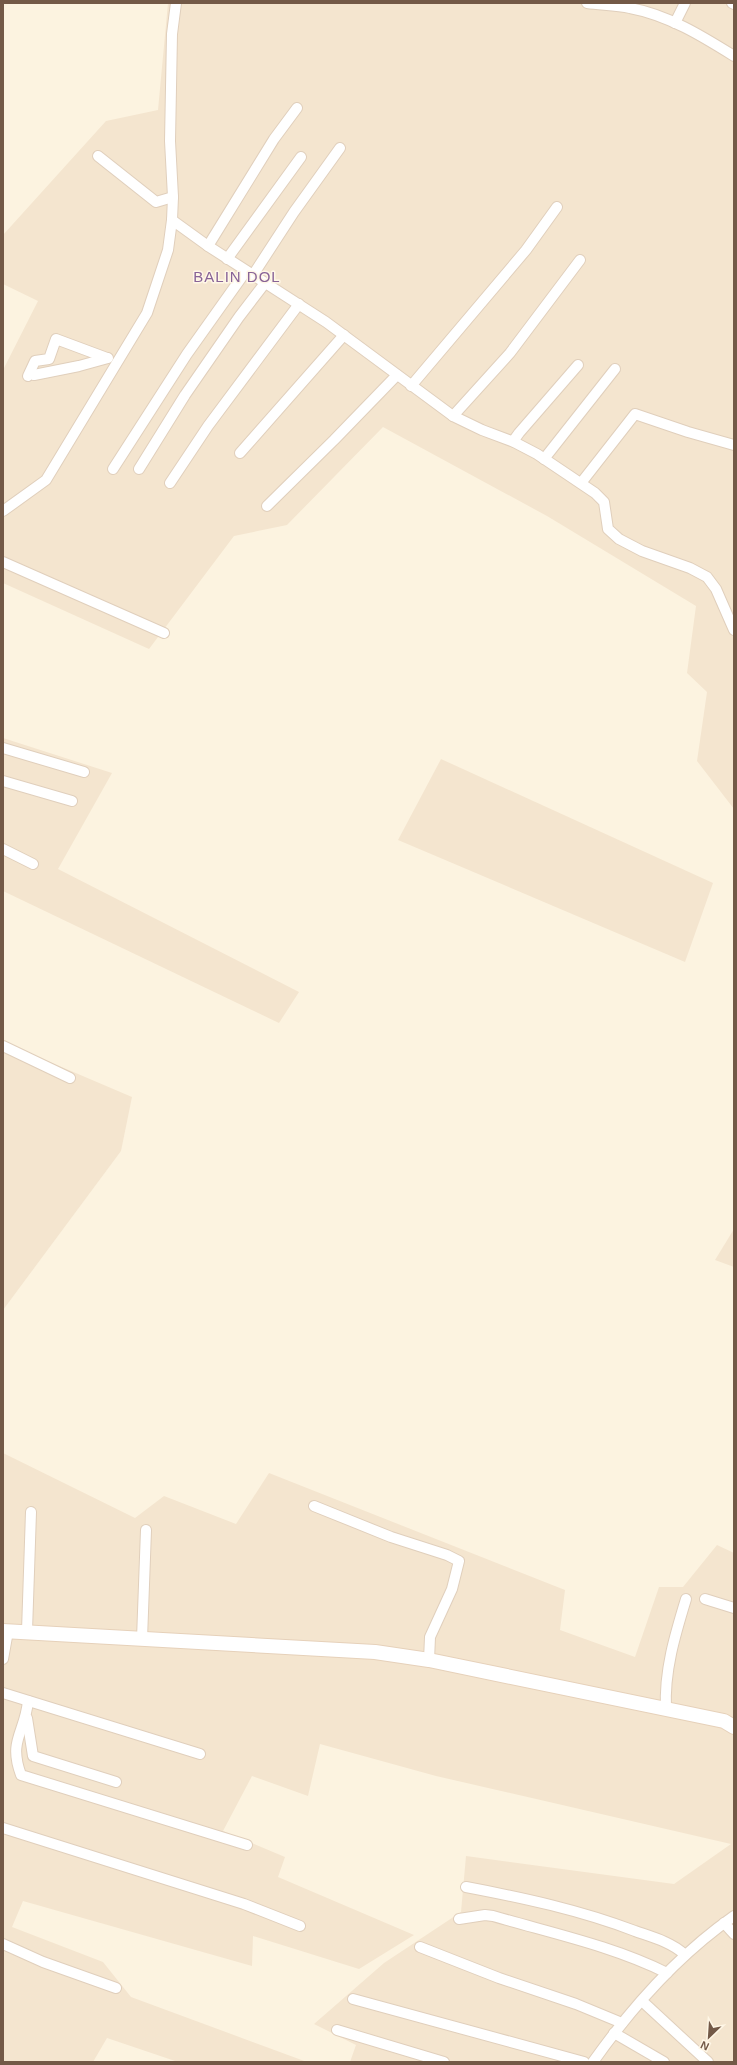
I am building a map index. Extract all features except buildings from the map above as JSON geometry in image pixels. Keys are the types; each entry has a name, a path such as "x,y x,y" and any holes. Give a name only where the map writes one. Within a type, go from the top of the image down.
{"main road":[{"path":"6,1631 375,1652 429,1660 731,1723"}],"street":[{"path":"3,511 46,480 147,313 168,250 172,220 173,197 170,133 172,34 176,3"},
{"path":"587,3 630,7 654,14 675,23 734,56"},
{"path":"675,23 685,3"},
{"path":"208,246 274,140 298,108"},
{"path":"113,469 187,354 250,273 340,148"},
{"path":"98,156 133,182 152,200 156,202 173,197"},
{"path":"227,259 301,157"},
{"path":"411,386 526,250 557,207"},
{"path":"172,220 227,259 299,304 344,335 453,416 482,430 514,442 544,458 581,483 604,502 608,529 619,539 642,551 690,568 707,577 716,589 734,630"},
{"path":"453,416 510,353 580,260"},
{"path":"138,469 185,395 239,316 265,283"},
{"path":"170,483 208,426 299,304"},
{"path":"240,453 344,335"},
{"path":"107,358 56,339 49,359 35,361 31,375 116,357 127,348"},
{"path":"514,442 519,433 578,365"},
{"path":"544,458 615,369"},
{"path":"267,506 397,375"},
{"path":"581,483 635,414 688,432 734,445"},
{"path":"3,562 164,633"},
{"path":"3,748 84,772"},
{"path":"3,781 72,802"},
{"path":"3,849 32,864"},
{"path":"3,1046 70,1078"},
{"path":"314,1506 391,1537 447,1555 459,1561 452,1589 430,1637 429,1660"},
{"path":"27,1631 31,1512"},
{"path":"142,1639 146,1530"},
{"path":"666,1709 666,1680 674,1638 686,1599"},
{"path":"705,1599 734,1608"},
{"path":"3,1659 6,1631"},
{"path":"3,1693 200,1754"},
{"path":"28,1701 27,1718 33,1756 116,1782"},
{"path":"27,1718 16,1742 15,1753 21,1775 247,1845"},
{"path":"3,1828 244,1904 300,1926"},
{"path":"466,1887 552,1904 603,1919 662,1941 684,1954"},
{"path":"458,1919 485,1915 493,1916 607,1949 649,1964 667,1973"},
{"path":"593,2062 622,2023 684,1954 734,1916"},
{"path":"724,1923 734,1934"},
{"path":"3,1944 43,1962 116,1988"},
{"path":"420,1947 499,1978 576,2004 622,2023"},
{"path":"353,2000 584,2062"},
{"path":"642,2001 708,2062"},
{"path":"337,2030 444,2062"},
{"path":"614,2033 664,2062"}],"shaded area":[{"path":"168,3 734,3 734,809 697,761 707,692 687,673 696,606 547,516 383,427 287,525 234,536 149,649 3,583 3,370 38,301 3,284 3,235 106,121 158,110"},
{"path":"3,738 112,773 58,869 299,992 279,1023 3,891"},
{"path":"441,759 713,883 685,962 398,840"},
{"path":"3,1042 132,1097 121,1151 3,1310"},
{"path":"734,1229 734,1267 715,1260"},
{"path":"3,1453 135,1518 164,1496 236,1524 269,1473 565,1590 560,1630 635,1657 659,1587 683,1587 717,1545 734,1553 734,2062 350,2062 356,2045 314,2024 384,1963 461,1912 466,1856 674,1884 731,1844 436,1776 320,1744 308,1796 252,1776 223,1831 285,1857 278,1877 414,1935 359,1969 253,1936 252,1966 23,1901 12,1927 103,1962 131,1997 307,2062 178,2062 107,2038 93,2062 3,2062"}],"district":[{"name":"BALIN DOL","path":"237,277"}]}
